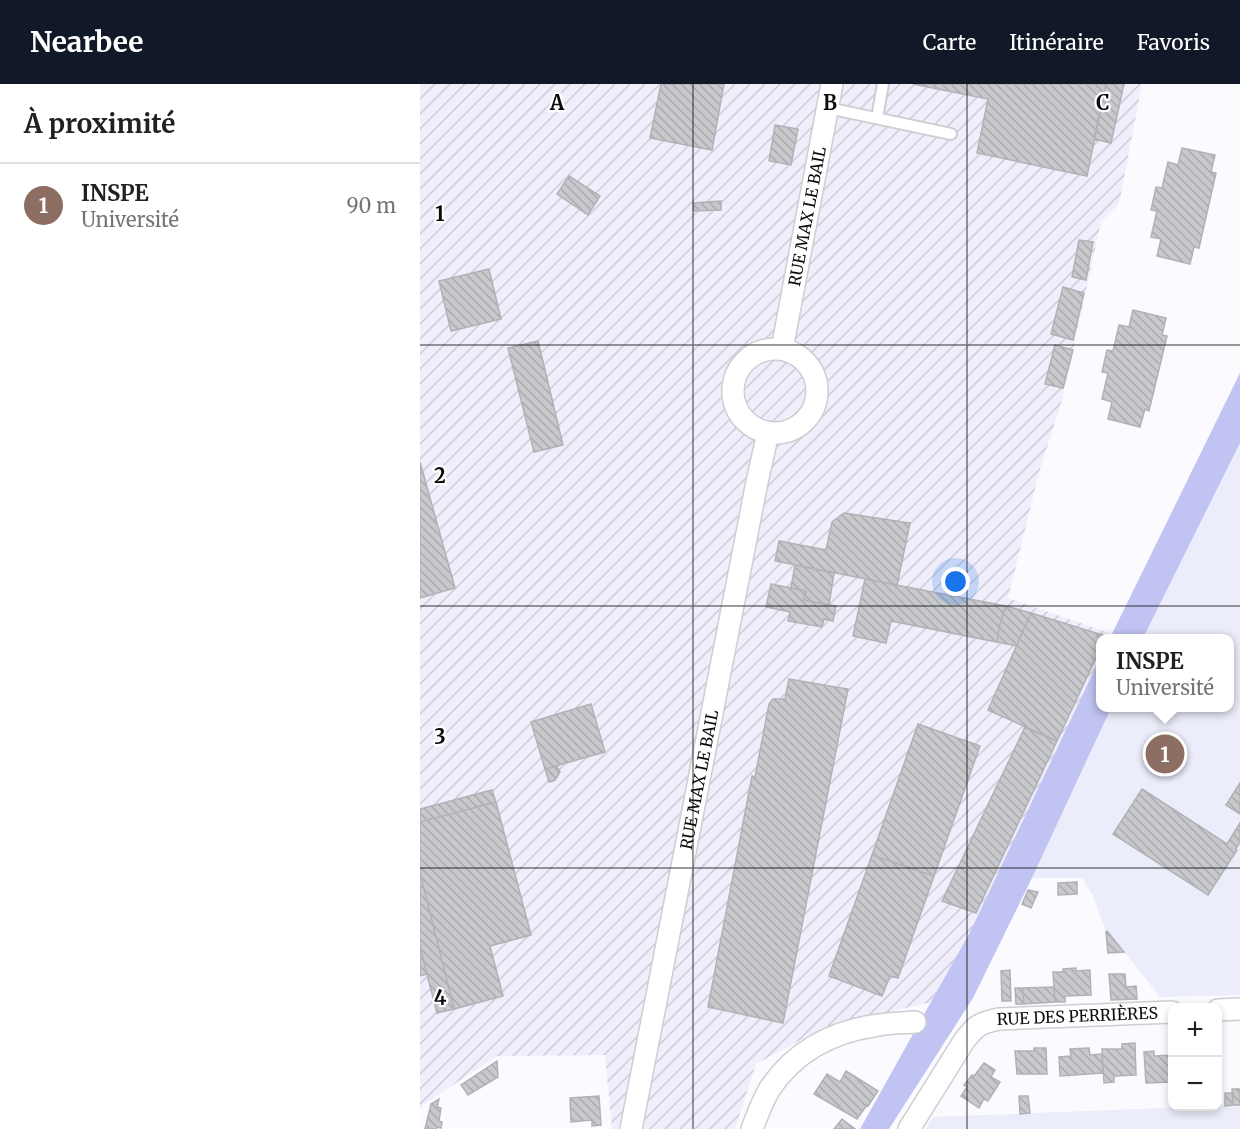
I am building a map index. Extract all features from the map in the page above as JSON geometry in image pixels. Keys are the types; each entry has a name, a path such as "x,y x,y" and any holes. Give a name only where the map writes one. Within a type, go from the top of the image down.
{"street":[{"name":"RUE MAX LE BAIL","path":"782,349 832,84"},
{"path":"766,349 782,349 797,354 810,366 817,380 817,396 812,413 800,426 784,433 768,433 752,427 741,416 734,400 733,384 740,367 750,356 766,349"},
{"name":"RUE MAX LE BAIL","path":"631,1129 768,433"},
{"path":"1222,1010 1240,1009"},
{"name":"RUE DES PERRIÈRES","path":"909,1129 964,1041 982,1022 999,1019 1168,1012"},
{"path":"752,1129 768,1092 781,1074 797,1057 815,1045 844,1032 872,1026 915,1022"}],"lane":[{"path":"877,118 884,84"},
{"path":"828,108 951,134"}],"shaded area":[{"path":"420,84 1142,84 1119,204 1101,222 1062,400 1040,469 1008,598 1112,634 1096,634 1096,666 970,932 931,1002 823,1028 756,1064 735,1129 612,1129 605,1055 497,1056 423,1105 420,1110"},
{"path":"1240,373 1240,443 1145,634 1112,634"},
{"path":"1240,443 1240,995 1160,997 1108,931 1106,932 1092,893 1082,878 1032,878 1109,712 1234,712 1234,634 1145,634"},
{"path":"1096,666 1096,712 1109,712 973,998 889,1129 860,1129 970,932"},
{"path":"1240,1105 1240,1129 926,1129 933,1117 1168,1108 1168,1111 1222,1111 1222,1106"}],"building":[{"path":"661,84 724,84 712,150 650,138"},
{"path":"913,84 1106,84 1087,176 977,153 988,99"},
{"path":"1106,84 1124,84 1111,143 1094,139"},
{"path":"775,125 798,129 791,165 769,161"},
{"path":"1182,148 1215,155 1211,172 1216,173 1199,248 1194,247 1190,264 1157,256 1161,239 1151,237 1157,211 1151,210 1156,187 1162,188 1168,162 1178,165"},
{"path":"569,176 600,196 588,215 557,194"},
{"path":"721,201 721,210 694,211 693,203"},
{"path":"1079,240 1093,242 1086,280 1072,277"},
{"path":"489,269 501,319 451,331 439,281"},
{"path":"1063,287 1084,293 1073,340 1051,334"},
{"path":"1133,310 1166,318 1162,335 1167,336 1149,411 1145,409 1140,427 1108,419 1112,402 1102,399 1108,373 1102,372 1107,350 1113,351 1119,325 1129,327"},
{"path":"538,341 563,445 534,452 508,348"},
{"path":"1055,345 1073,350 1063,388 1045,384"},
{"path":"420,462 455,588 420,598"},
{"path":"844,513 910,523 897,585 775,561 779,541 826,550 832,522"},
{"path":"795,565 834,573 829,605 804,600 806,591 791,588"},
{"path":"865,579 1006,606 997,642 891,621 886,643 853,636"},
{"path":"771,584 806,591 804,600 836,606 833,621 824,619 822,627 788,621 790,612 766,607"},
{"path":"1006,606 1031,613 1016,646 997,642"},
{"path":"1031,613 1099,634 1096,634 1096,658 1057,741 988,710"},
{"path":"789,679 848,689 783,1023 708,1007 752,776 755,777 769,704 773,699 785,699"},
{"path":"591,704 605,752 545,769 531,722"},
{"path":"918,724 980,746 934,876 872,855"},
{"path":"1025,727 1057,741 976,913 942,901"},
{"path":"557,766 560,772 555,780 549,782 545,769"},
{"path":"1240,783 1240,814 1226,805"},
{"path":"1142,789 1227,844 1240,823 1240,842 1237,850 1208,895 1113,834"},
{"path":"492,790 496,802 420,822 420,809"},
{"path":"496,802 531,935 490,946 503,996 454,1009 420,873 420,822"},
{"path":"872,855 934,876 898,978 890,976 882,996 829,976"},
{"path":"420,873 454,1009 437,1013 420,947"},
{"path":"1077,882 1077,894 1058,895 1058,883"},
{"path":"1028,890 1038,892 1031,908 1022,904"},
{"path":"1107,931 1124,952 1108,953"},
{"path":"420,947 427,974 420,976"},
{"path":"1076,968 1076,971 1090,970 1091,995 1065,996 1065,1002 1055,1002 1053,972"},
{"path":"1010,970 1011,1001 1002,1001 1001,971"},
{"path":"1109,974 1125,974 1126,987 1136,986 1137,999 1111,1000"},
{"path":"1054,987 1055,1002 1024,1004 1023,988"},
{"path":"1015,988 1023,988 1024,1004 1016,1004"},
{"path":"1135,1043 1136,1075 1114,1076 1114,1082 1104,1083 1102,1049 1122,1049 1122,1044"},
{"path":"1034,1048 1046,1048 1047,1074 1017,1074 1015,1051 1034,1051"},
{"path":"1089,1048 1090,1055 1102,1054 1103,1073 1060,1076 1059,1057 1071,1056 1070,1049"},
{"path":"1154,1051 1154,1056 1168,1055 1168,1082 1146,1083 1144,1052"},
{"path":"497,1061 498,1077 468,1095 461,1085"},
{"path":"984,1063 995,1070 991,1077 1000,1082 988,1101 984,1099 979,1108 961,1096 967,1087 964,1085"},
{"path":"846,1071 878,1091 857,1119 814,1094 827,1074 840,1082"},
{"path":"1232,1089 1240,1089 1240,1105 1233,1105"},
{"path":"1225,1093 1233,1093 1233,1105 1225,1106"},
{"path":"599,1096 601,1125 592,1126 592,1120 571,1122 570,1098"},
{"path":"1019,1096 1028,1096 1030,1113 1020,1114"},
{"path":"439,1099 437,1107 441,1108 439,1121 442,1122 441,1128 425,1129 431,1104"},
{"path":"842,1119 855,1129 834,1129"}],"place":[{"name":"INSPE","path":"1165,754"}]}
